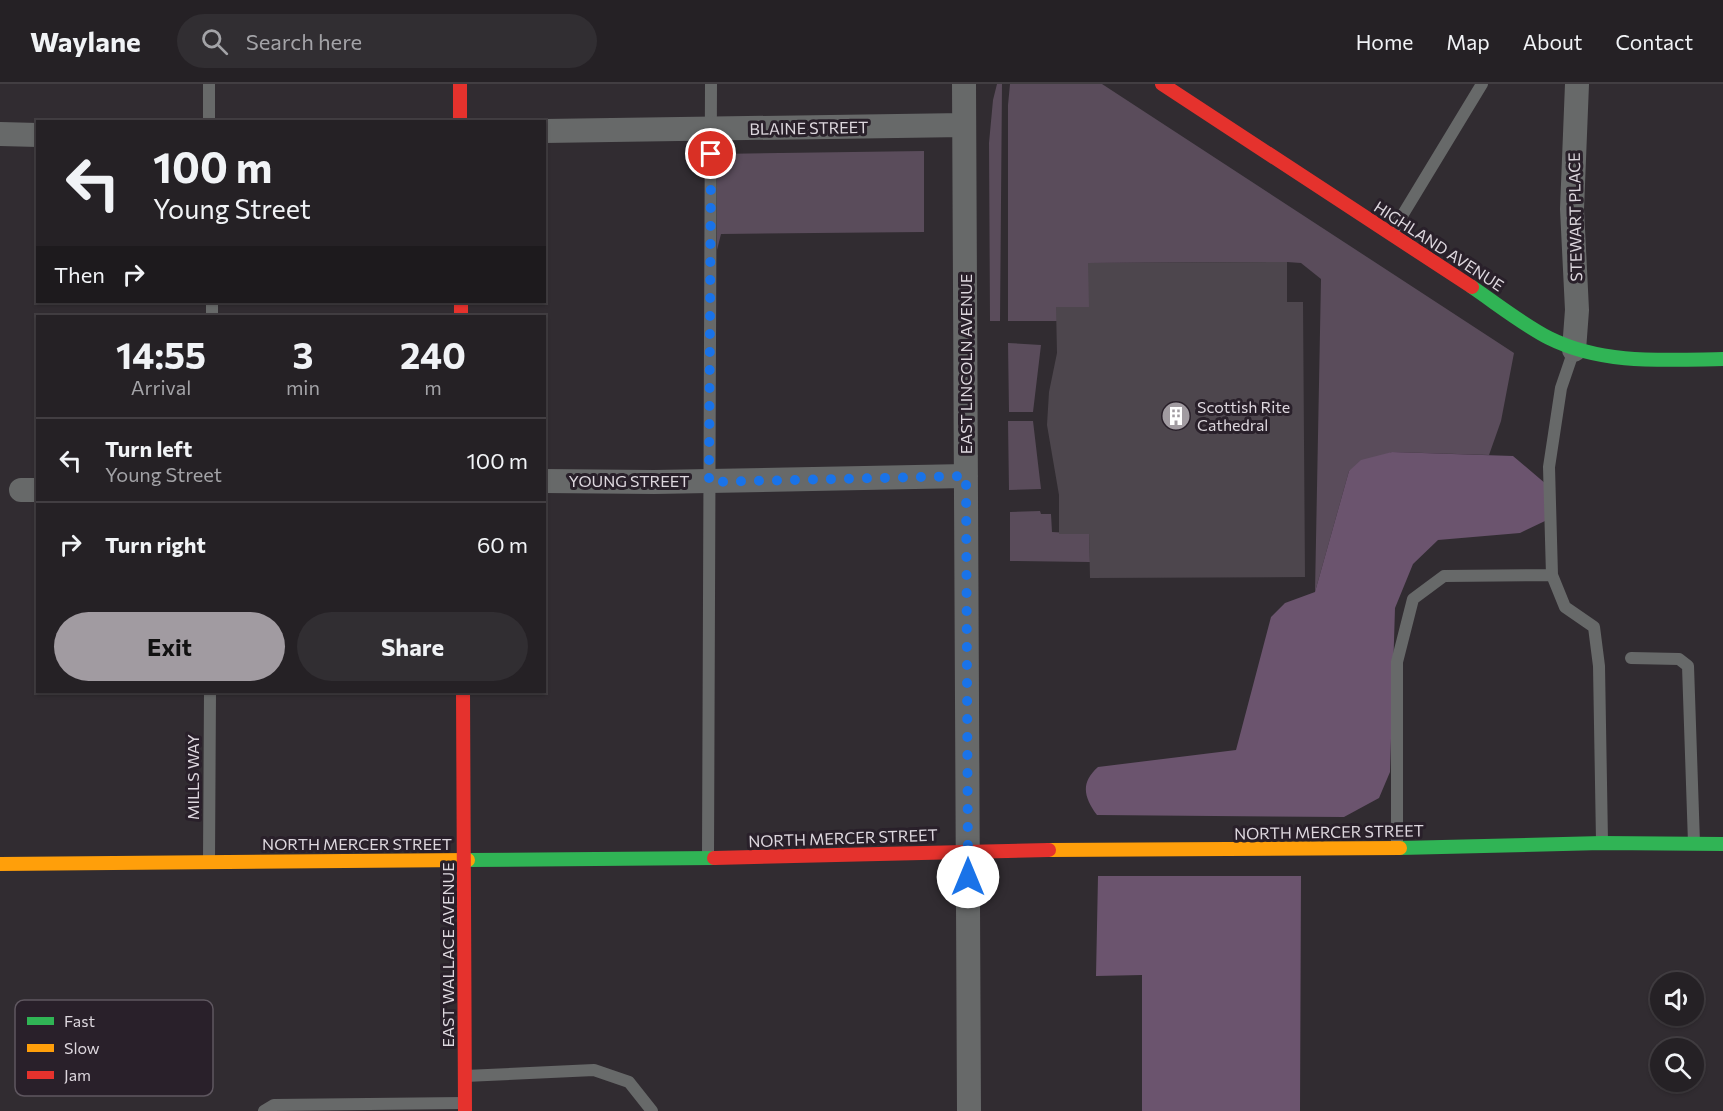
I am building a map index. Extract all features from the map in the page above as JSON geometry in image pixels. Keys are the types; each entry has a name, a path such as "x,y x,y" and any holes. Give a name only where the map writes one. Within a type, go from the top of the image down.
{"street":[{"path":"460,84 460,120"},
{"name":"EAST LINCOLN AVENUE","path":"964,84 969,1111"},
{"name":"HIGHLAND AVENUE","path":"1162,84 1549,338 1574,350 1622,360 1723,359"},
{"name":"STEWART PLACE","path":"1574,350 1577,310 1572,209 1576,84"},
{"name":"BLAINE STREET","path":"546,131 964,125"},
{"path":"0,134 36,135"},
{"name":"YOUNG STREET","path":"546,481 709,482 966,476"},
{"name":"EAST WALLACE AVENUE","path":"463,693 465,1107"},
{"name":"NORTH MERCER STREET","path":"0,864 708,858 968,851 1397,848 1602,843 1723,844"}],"lane":[{"path":"209,84 209,120"},
{"path":"708,858 711,84"},
{"path":"1390,234 1482,84"},
{"path":"1574,350 1562,388 1549,467 1552,575 1565,607 1594,627 1599,666 1602,843"},
{"path":"1397,848 1397,662 1413,599 1444,576 1552,575"},
{"path":"1631,658 1678,659 1688,666 1694,844"},
{"name":"MILLS WAY","path":"209,862 210,693"},
{"path":"465,1076 594,1070 629,1082 652,1111"},
{"path":"264,1111 274,1105 465,1107"}],"shaded area":[{"path":"997,84 1002,84 1000,321 990,321 989,143 993,100"},
{"path":"1010,84 1102,84 1514,353 1501,421 1489,455 1392,452 1349,471 1315,592 1321,279 1301,263 1287,262 1089,263 1089,307 1057,307 1057,321 1008,321 1008,105"},
{"path":"924,151 924,232 721,234 717,250 717,154"},
{"path":"1008,343 1041,345 1033,412 1009,412"},
{"path":"1008,421 1033,421 1041,489 1009,490"},
{"path":"1392,452 1513,456 1546,484 1545,521 1520,533 1438,540 1413,564 1395,608 1390,772 1379,798 1344,817 1097,815 1089,802 1086,784 1098,767 1236,750 1271,617 1285,603 1315,592 1349,471 1361,460"},
{"path":"1040,511 1041,514 1051,514 1052,532 1089,534 1090,562 1010,561 1010,512"},
{"path":"1098,876 1301,876 1300,1111 1142,1111 1142,975 1096,976"}],"building":[{"name":"Scottish Rite Cathedral","path":"1287,262 1287,302 1303,302 1305,577 1090,578 1089,534 1059,534 1059,495 1047,425 1049,392 1057,353 1056,307 1089,307 1088,263"}],"traffic: fast":[{"path":"1472,287 1519,320 1549,338 1570,347 1612,357 1634,359 1723,359"},
{"path":"1400,848 1602,843 1723,844"},
{"path":"468,860 714,858"}],"traffic: slow":[{"path":"1049,850 1400,848"},
{"path":"0,864 468,860"}],"traffic: jam":[{"path":"460,84 460,120"},
{"path":"1162,84 1472,287"},
{"path":"461,303 461,315"},
{"path":"463,693 465,1111"},
{"path":"714,858 1049,850"}],"place":[{"name":"Scottish Rite Cathedral","path":"1176,416"}],"route":[{"path":"711,154 709,482 966,476 968,877"}]}
